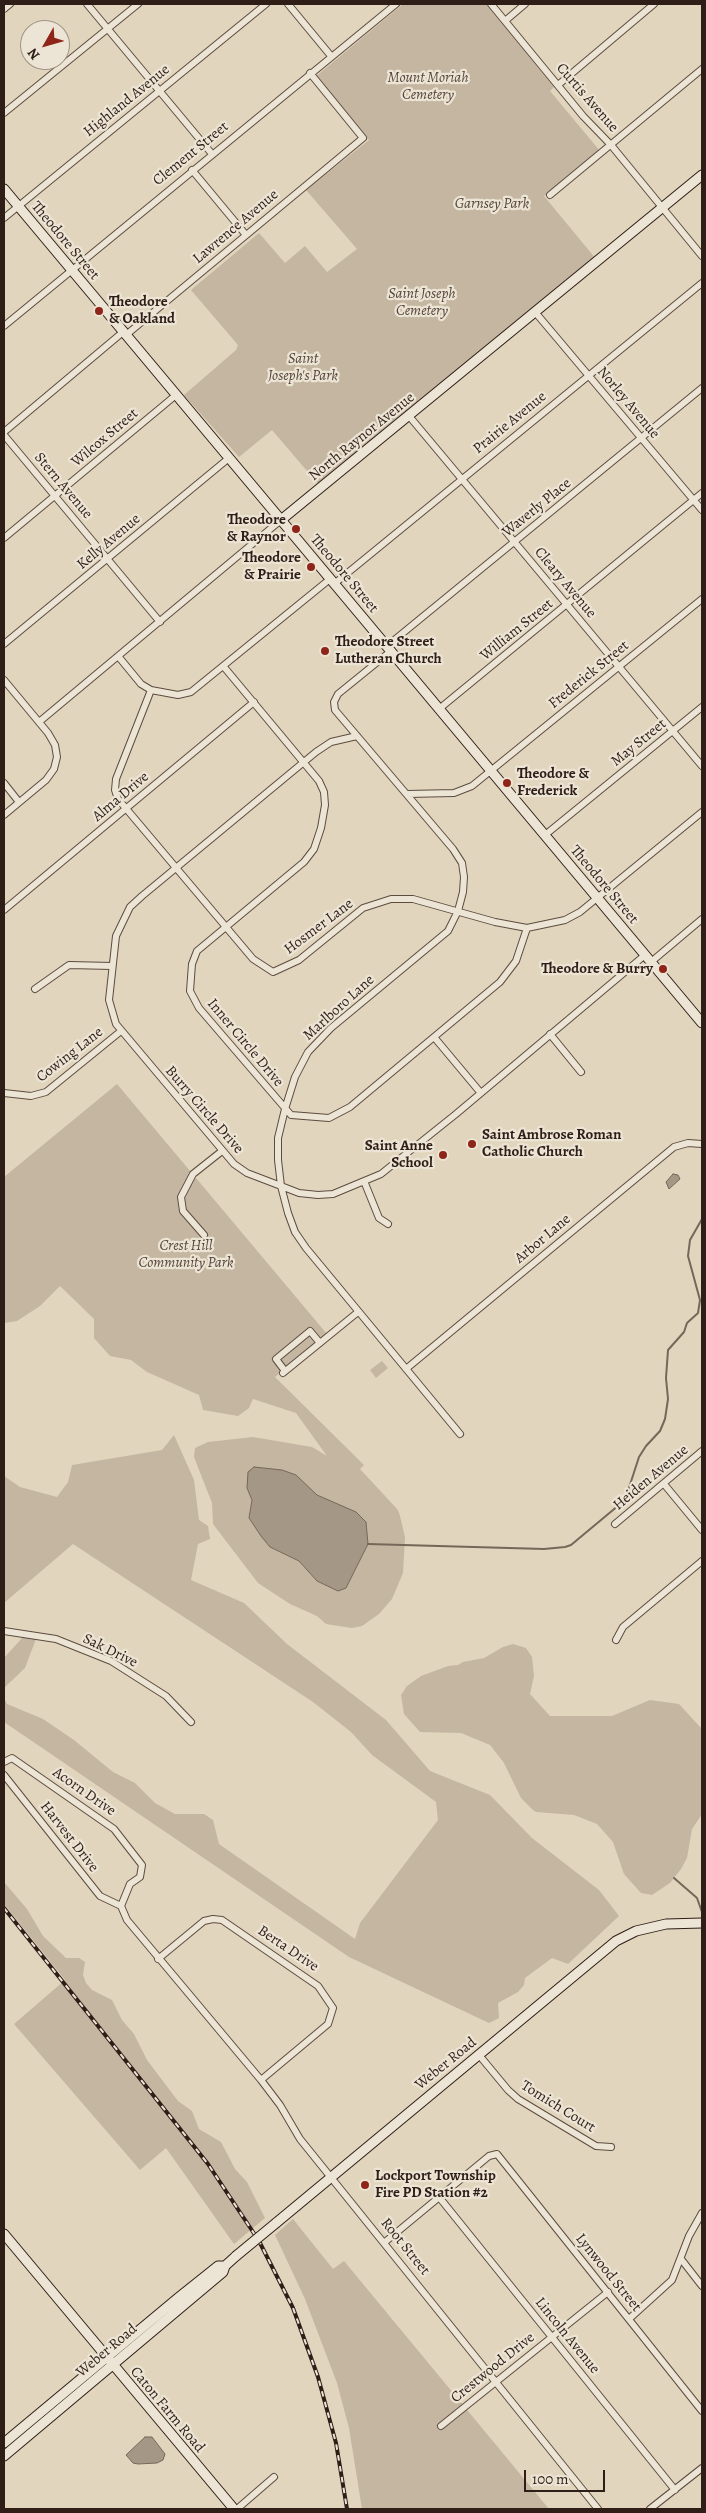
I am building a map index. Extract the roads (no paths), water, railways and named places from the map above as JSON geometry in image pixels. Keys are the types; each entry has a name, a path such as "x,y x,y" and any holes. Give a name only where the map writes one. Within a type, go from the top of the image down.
{"main road":[{"name":"North Raynor Avenue","path":"281,520 664,209 702,175"},
{"name":"Theodore Street","path":"4,189 702,1023"},
{"name":"Weber Road","path":"4,2456 223,2272 225,2266 236,2256 331,2176 616,1941 636,1931 666,1924 702,1923"},
{"name":"Caton Farm Road","path":"4,2234 106,2358 236,2509"},
{"name":"Weber Road","path":"4,2443 218,2266 225,2266"}],"street":[{"path":"4,9 10,4"},
{"path":"87,4 212,154"},
{"path":"4,113 138,4"},
{"name":"Highland Avenue","path":"4,218 266,4"},
{"path":"288,4 331,56"},
{"name":"Clement Street","path":"4,326 71,269 396,4"},
{"name":"Curtis Avenue","path":"490,4 583,116 612,145 702,256"},
{"path":"505,21 525,4"},
{"path":"558,84 654,4"},
{"path":"550,194 612,145 702,69"},
{"name":"Lawrence Avenue","path":"4,433 362,138 310,73"},
{"path":"192,170 246,235"},
{"name":"Prairie Avenue","path":"118,656 141,684 152,690 178,695 191,692 332,582 702,283"},
{"name":"Norley Avenue","path":"535,312 702,510"},
{"name":"Waverly Place","path":"334,702 338,694 514,542 702,388"},
{"name":"Wilcox Street","path":"4,538 176,395"},
{"name":"Cleary Avenue","path":"410,416 702,766"},
{"name":"Stern Avenue","path":"4,433 160,622"},
{"name":"Kelly Avenue","path":"4,644 229,458"},
{"name":"William Street","path":"439,709 702,493"},
{"name":"North Raynor Avenue","path":"39,722 281,520"},
{"name":"Frederick Street","path":"407,794 454,793 472,786 492,772 702,599"},
{"name":"Inner Circle Drive","path":"224,667 304,763 324,792 325,805 321,828 314,849 304,862 199,948 194,955 190,982 191,996 199,1008 285,1109 294,1116 316,1119 329,1118 342,1113 506,976 521,951 527,928"},
{"path":"4,680 39,722 55,745 57,757 54,769 46,780 4,815"},
{"name":"Hosmer Lane","path":"152,690 116,779 115,790 118,799 253,959 273,972 299,960 353,915 377,902 405,898 507,925 527,928 565,920 580,912 598,898 702,812"},
{"name":"Alma Drive","path":"4,910 254,702"},
{"name":"Marlboro Lane","path":"334,702 335,710 453,849 462,863 464,877 463,892 458,911 448,930 314,1045 298,1069 278,1138 281,1186 295,1232 358,1312 460,1434"},
{"name":"May Street","path":"545,835 702,707"},
{"name":"Burry Circle Drive","path":"357,736 331,742 130,907 116,936 110,1000 113,1018 222,1151 234,1164 247,1173 298,1192 324,1195 364,1181 392,1167 550,1034 702,919"},
{"path":"4,783 19,802"},
{"path":"34,989 69,965 112,966"},
{"name":"Cowing Lane","path":"4,1093 26,1096 43,1093 121,1030"},
{"path":"550,1034 581,1072"},
{"path":"434,1036 480,1092"},
{"name":"Arbor Lane","path":"406,1369 674,1147 688,1143 702,1144"},
{"path":"204,1236 182,1211 181,1197 193,1174 222,1151"},
{"path":"364,1181 380,1218 388,1224"},
{"path":"320,1343 310,1331 276,1359 284,1372 320,1343 358,1312"},
{"name":"Heiden Avenue","path":"615,1524 702,1451"},
{"path":"664,1484 702,1530"},
{"path":"616,1640 623,1627 702,1561"},
{"name":"Sak Drive","path":"4,1632 56,1639 111,1661 166,1696 190,1722"},
{"name":"Acorn Drive","path":"4,1762 12,1758 105,1821 142,1865 140,1877 130,1884 121,1906"},
{"name":"Harvest Drive","path":"4,1775 100,1896 121,1906"},
{"name":"Root Street","path":"121,1906 127,1920 158,1959 280,2105 300,2139 385,2242 598,2509"},
{"name":"Berta Drive","path":"158,1959 204,1921 222,1920 318,1986 334,2008 328,2024 260,2080"},
{"name":"Tomich Court","path":"479,2055 508,2090 518,2099 596,2146 611,2147"},
{"name":"Lynwood Street","path":"439,2197 489,2156 497,2154 702,2411"},
{"path":"385,2242 439,2197"},
{"name":"Lincoln Avenue","path":"439,2197 675,2490"},
{"path":"629,2319 665,2289 672,2280 696,2221 702,2213"},
{"path":"681,2259 702,2286"},
{"name":"Crestwood Drive","path":"441,2426 608,2292"},
{"path":"650,2509 702,2468"},
{"path":"236,2509 274,2477"}],"waterway":[{"path":"368,1544 544,1549 565,1547 571,1545 625,1500 639,1457 660,1431 665,1419 668,1399 666,1378 668,1350 684,1332 687,1323 698,1313 700,1300 688,1256 690,1240 702,1219"},
{"path":"674,1878 697,1898 702,1912"}],"railway":[{"path":"4,1908 208,2164 259,2241 293,2308 318,2377 336,2443 347,2509"}],"place":[{"name":"Theodore & Oakland","path":"99,311"},
{"name":"Theodore & Raynor","path":"296,529"},
{"name":"Theodore & Prairie","path":"311,567"},
{"name":"Theodore Street Lutheran Church","path":"325,651"},
{"name":"Theodore & Frederick","path":"507,783"},
{"name":"Theodore & Burry","path":"663,969"},
{"name":"Saint Ambrose Roman Catholic Church","path":"472,1144"},
{"name":"Saint Anne School","path":"443,1155"},
{"name":"Lockport Township Fire PD Station #2","path":"365,2185"}],"park label":[{"name":"Mount Moriah Cemetery","path":"428,86"},
{"name":"Garnsey Park","path":"492,204"},
{"name":"Saint Joseph Cemetery","path":"422,302"},
{"name":"Saint Joseph's Park","path":"303,368"},
{"name":"Crest Hill Community Park","path":"186,1254"}]}
